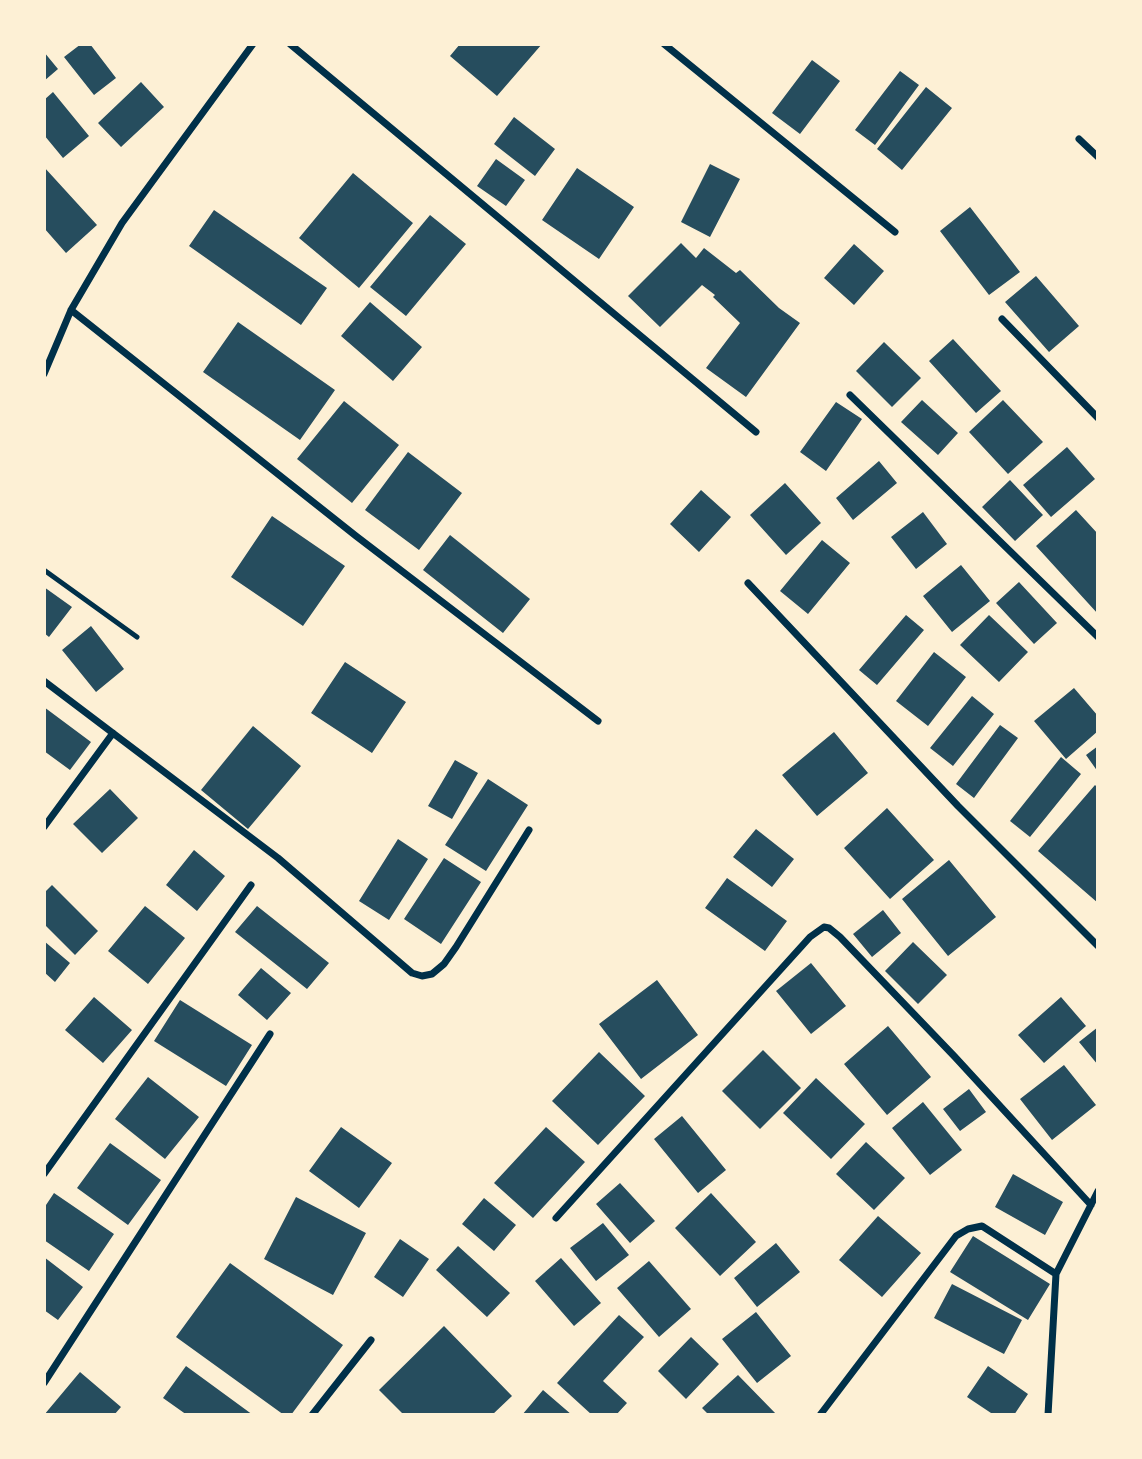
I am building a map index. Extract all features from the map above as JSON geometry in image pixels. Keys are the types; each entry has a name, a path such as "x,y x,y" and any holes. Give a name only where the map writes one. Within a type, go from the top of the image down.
{"street":[{"path":"44,374 71,310 122,223 253,44"},
{"path":"290,44 756,432"},
{"path":"664,44 895,232"},
{"path":"1079,139 1098,158"},
{"path":"71,310 356,536 598,721"},
{"path":"1002,319 1098,418"},
{"path":"850,395 1098,637"},
{"path":"748,583 958,806 1098,946"},
{"path":"44,681 278,858 412,973 422,976 432,974 444,964 529,830"},
{"path":"44,827 113,733"},
{"path":"44,1174 251,885"},
{"path":"556,1218 810,937 824,927 840,937 1091,1205"},
{"path":"44,1383 270,1034"},
{"path":"1048,1415 1056,1274 1098,1191"},
{"path":"820,1415 956,1236 968,1229 982,1226 1056,1274"},
{"path":"312,1415 371,1340"}],"lane":[{"path":"44,570 137,637"}],"building":[{"path":"81,44 90,44 116,78 94,95 64,57"},
{"path":"460,44 542,44 497,96 450,56"},
{"path":"44,52 58,69 44,81"},
{"path":"812,60 840,81 800,134 772,113"},
{"path":"900,71 919,85 875,145 855,130"},
{"path":"141,82 164,107 121,147 98,123"},
{"path":"926,87 952,108 902,170 877,149"},
{"path":"53,92 89,136 63,158 44,135 44,100"},
{"path":"514,117 555,149 535,176 494,144"},
{"path":"496,159 525,180 506,206 477,186"},
{"path":"710,164 740,179 710,237 681,222"},
{"path":"44,167 97,225 66,253 44,228"},
{"path":"577,168 634,207 599,259 542,220"},
{"path":"353,173 413,223 359,288 299,238"},
{"path":"970,207 1020,272 989,295 940,231"},
{"path":"214,210 327,288 301,325 189,246"},
{"path":"430,215 466,244 406,316 370,287"},
{"path":"681,243 696,258 704,248 736,273 740,270 779,308 800,323 746,397 706,368 740,323 713,297 715,295 702,285 660,327 628,296"},
{"path":"854,244 884,271 854,305 824,278"},
{"path":"1036,276 1079,326 1049,352 1005,302"},
{"path":"370,302 422,347 393,381 341,336"},
{"path":"238,322 335,390 300,440 203,372"},
{"path":"953,339 1001,391 976,413 929,361"},
{"path":"884,342 921,378 892,407 856,371"},
{"path":"922,400 958,433 938,455 901,422"},
{"path":"1003,400 1043,442 1008,474 969,432"},
{"path":"344,401 399,445 352,503 297,459"},
{"path":"836,402 862,419 826,471 800,452"},
{"path":"1067,447 1095,479 1051,517 1023,485"},
{"path":"408,452 462,493 419,550 365,510"},
{"path":"879,461 897,483 853,520 836,498"},
{"path":"1010,480 1043,515 1015,541 982,507"},
{"path":"785,483 821,523 786,555 750,515"},
{"path":"701,490 731,517 699,552 670,524"},
{"path":"1076,510 1098,534 1098,614 1036,546"},
{"path":"923,512 947,544 916,569 891,537"},
{"path":"272,516 345,566 303,626 231,577"},
{"path":"450,535 530,599 503,633 423,570"},
{"path":"822,540 850,563 808,614 780,591"},
{"path":"961,565 990,601 952,632 923,596"},
{"path":"1019,582 1057,623 1034,644 996,603"},
{"path":"44,587 72,607 49,637 44,633"},
{"path":"906,615 924,630 877,685 859,670"},
{"path":"989,615 1028,652 999,682 960,645"},
{"path":"91,626 124,669 96,692 62,650"},
{"path":"934,652 966,677 928,726 896,701"},
{"path":"345,662 406,702 372,753 311,713"},
{"path":"1074,688 1098,716 1098,731 1066,759 1034,721"},
{"path":"972,696 994,714 953,766 930,748"},
{"path":"44,707 91,742 70,770 44,751"},
{"path":"1000,725 1018,738 974,798 956,784"},
{"path":"253,726 301,766 248,829 201,790"},
{"path":"834,732 868,773 817,816 782,775"},
{"path":"1098,746 1098,772 1086,755"},
{"path":"1061,757 1081,774 1030,837 1010,821"},
{"path":"455,760 478,773 452,819 428,806"},
{"path":"488,779 528,805 486,871 445,845"},
{"path":"1095,785 1098,788 1098,903 1038,851"},
{"path":"110,789 138,818 102,853 73,824"},
{"path":"887,808 934,860 890,899 844,848"},
{"path":"756,829 794,859 772,887 733,857"},
{"path":"398,839 428,859 389,920 359,901"},
{"path":"194,850 225,876 197,911 166,885"},
{"path":"444,858 481,882 441,944 404,919"},
{"path":"949,860 996,917 948,956 902,899"},
{"path":"727,878 787,921 765,951 705,908"},
{"path":"52,885 98,931 75,955 44,924 44,893"},
{"path":"145,906 185,938 148,984 108,951"},
{"path":"257,906 329,963 307,989 235,932"},
{"path":"883,910 901,933 872,957 853,934"},
{"path":"44,941 70,963 55,982 44,972"},
{"path":"913,942 947,975 918,1004 885,971"},
{"path":"811,963 846,1006 811,1034 776,991"},
{"path":"261,968 291,993 267,1020 238,995"},
{"path":"657,980 698,1035 641,1079 599,1024"},
{"path":"94,997 132,1030 103,1063 65,1030"},
{"path":"1061,997 1086,1026 1044,1063 1018,1035"},
{"path":"180,1000 252,1045 226,1086 154,1041"},
{"path":"888,1026 931,1077 887,1115 844,1064"},
{"path":"1098,1027 1098,1065 1079,1042"},
{"path":"763,1050 801,1088 760,1129 722,1091"},
{"path":"599,1052 645,1096 598,1145 552,1101"},
{"path":"1064,1065 1096,1105 1052,1140 1020,1099"},
{"path":"148,1077 199,1117 165,1159 115,1119"},
{"path":"816,1078 865,1124 831,1159 783,1113"},
{"path":"969,1089 986,1112 960,1131 943,1109"},
{"path":"923,1102 962,1150 930,1175 892,1128"},
{"path":"682,1116 726,1170 698,1193 654,1139"},
{"path":"341,1127 392,1163 359,1208 309,1171"},
{"path":"546,1127 585,1162 533,1218 494,1183"},
{"path":"866,1142 905,1178 874,1210 836,1174"},
{"path":"110,1143 161,1180 128,1225 77,1188"},
{"path":"1013,1174 1063,1202 1045,1235 995,1207"},
{"path":"620,1183 655,1221 630,1243 596,1204"},
{"path":"54,1193 114,1234 89,1271 44,1240 44,1208"},
{"path":"711,1193 756,1242 720,1276 675,1228"},
{"path":"296,1197 366,1233 333,1295 264,1259"},
{"path":"484,1198 516,1225 494,1251 462,1224"},
{"path":"878,1216 921,1253 882,1297 839,1260"},
{"path":"603,1223 629,1255 596,1281 570,1248"},
{"path":"973,1236 1050,1284 1028,1320 950,1272"},
{"path":"400,1239 429,1259 403,1297 374,1277"},
{"path":"776,1243 800,1272 757,1307 734,1278"},
{"path":"458,1246 510,1293 487,1317 436,1270"},
{"path":"44,1257 83,1287 58,1320 44,1310"},
{"path":"561,1258 601,1303 574,1326 535,1281"},
{"path":"649,1261 691,1309 659,1337 617,1288"},
{"path":"230,1263 343,1345 291,1415 284,1415 176,1337"},
{"path":"952,1284 1022,1320 1004,1354 934,1318"},
{"path":"756,1312 791,1356 757,1383 722,1339"},
{"path":"619,1315 644,1337 603,1381 627,1403 616,1415 592,1415 557,1383"},
{"path":"444,1326 512,1396 492,1415 404,1415 379,1390"},
{"path":"691,1337 719,1364 686,1399 658,1371"},
{"path":"186,1366 253,1415 187,1415 163,1398"},
{"path":"988,1366 1028,1394 1014,1415 994,1415 967,1397"},
{"path":"80,1372 121,1407 114,1415 44,1415"},
{"path":"738,1375 777,1415 709,1415 702,1408"},
{"path":"543,1390 572,1415 522,1415"}]}
